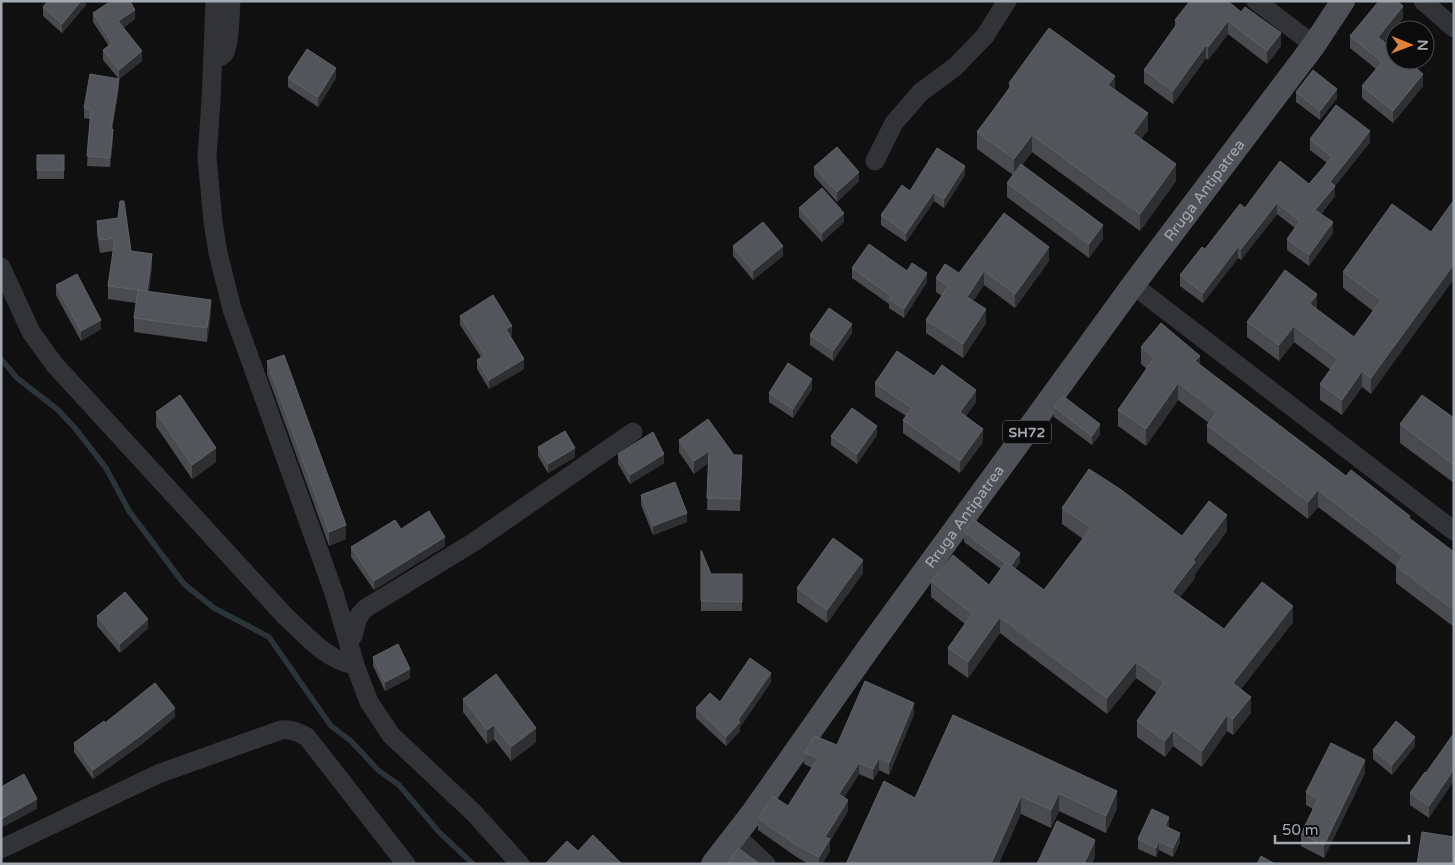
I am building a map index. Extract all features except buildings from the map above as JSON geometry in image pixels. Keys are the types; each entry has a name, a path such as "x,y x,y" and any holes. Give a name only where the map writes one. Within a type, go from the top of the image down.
{"main road":[{"name":"Rruga Antipatrea","path":"712,864 754,811 874,641 1133,285 1314,45 1343,1"}],"street":[{"path":"215,1 207,157 213,222 226,286 253,369 334,593 355,665 369,702 391,735 474,813 520,864"},
{"path":"213,59 225,53 231,1"},
{"path":"875,161 894,123 921,92 955,67 985,36 1007,1"},
{"path":"1256,1 1314,45"},
{"path":"1423,1 1454,28"},
{"path":"1,267 31,332 54,364 285,616 316,645 335,659 355,665"},
{"path":"1133,285 1454,531"},
{"path":"348,640 352,638 358,616 366,608 474,542 633,432"},
{"path":"1,849 158,774 281,730 289,730 299,732 313,744 406,864"},
{"path":"735,835 766,864"}],"waterway":[{"path":"1,359 17,378 57,409 75,428 106,468 129,511 184,584 214,608 269,637 331,726 351,741 378,770 399,785 439,832 473,864"}]}
